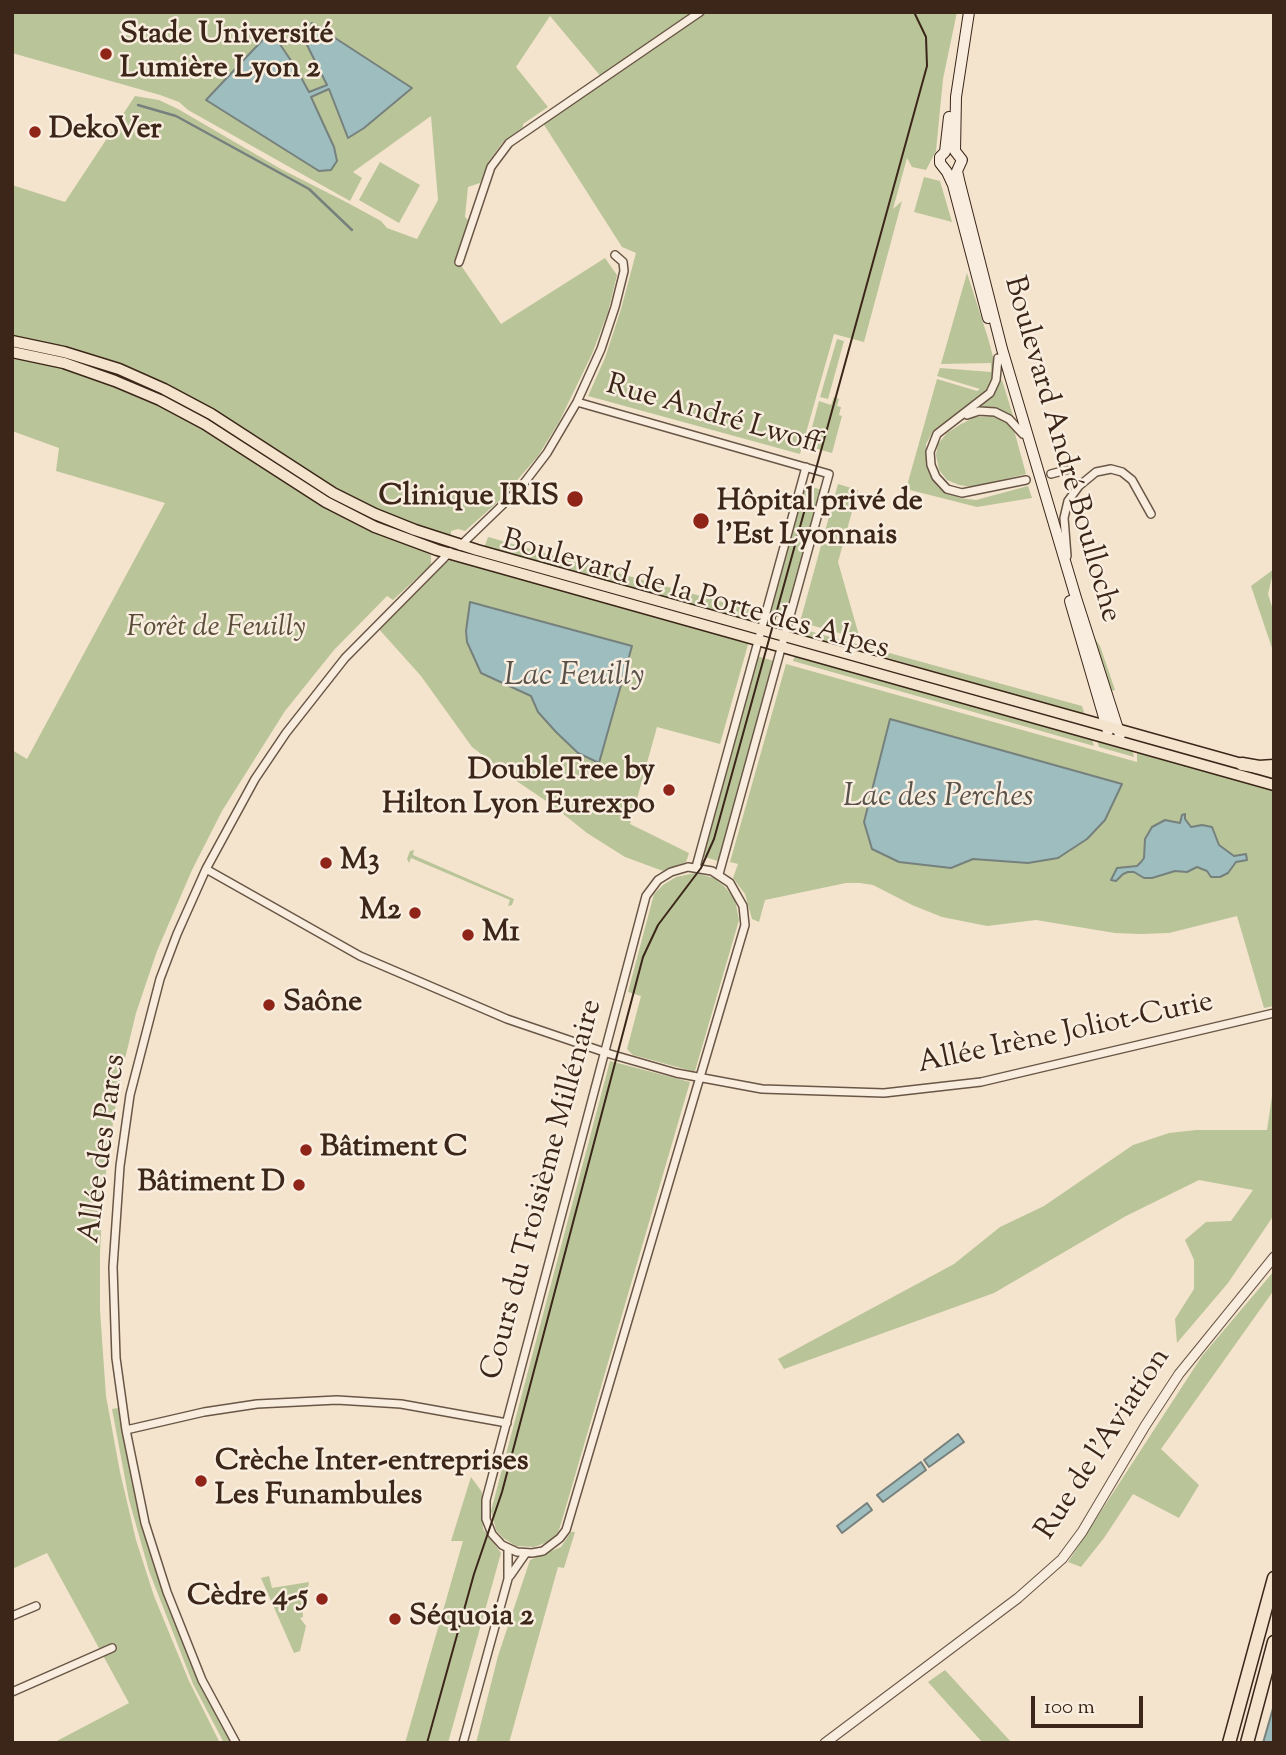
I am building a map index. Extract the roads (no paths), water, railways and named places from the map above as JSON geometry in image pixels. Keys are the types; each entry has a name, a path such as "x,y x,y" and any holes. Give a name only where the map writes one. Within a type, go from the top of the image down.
{"highway":[{"path":"1242,764 1274,766"},
{"path":"1229,1743 1274,1578"},
{"path":"1247,1743 1274,1642"}],"main road":[{"name":"Boulevard André Boulloche","path":"950,151 954,66 964,12"},
{"name":"Boulevard André Boulloche","path":"969,12 950,151 940,158 940,163 952,171 1076,598 1122,742"},
{"name":"Boulevard André Boulloche","path":"950,151 962,160 952,171 953,185 998,358 1023,434 1110,739"},
{"name":"Boulevard de la Porte des Alpes","path":"12,341 64,352 108,366 164,389 211,414 349,502 415,530 759,635"},
{"name":"Boulevard de la Porte des Alpes","path":"12,352 64,363 115,380 160,400 205,424 326,502 375,527 448,553 1106,725 1274,773"},
{"name":"Boulevard de la Porte des Alpes","path":"783,641 1274,785"}],"street":[{"path":"459,262 491,166 509,143 700,12"},
{"name":"Rue André Lwoff","path":"615,255 623,262 624,271 615,307 601,349 577,402 830,474 783,641"},
{"path":"998,358 996,380 990,393 937,434 930,452 931,464 936,477 947,489 962,494 1026,480"},
{"path":"461,545 521,487 547,453 577,402"},
{"path":"956,419 979,411 995,412 1009,419 1023,434"},
{"path":"463,1743 508,1579 508,1548 526,1553 539,1552 551,1547 566,1530 745,925 739,896 730,883 719,874 696,867 806,467"},
{"path":"1076,598 1064,538 1064,518 1068,500 1079,486 1103,469 1122,472 1132,481 1151,514"},
{"path":"1051,474 1066,470"},
{"name":"Allée des Parcs","path":"236,1743 202,1680 167,1592 145,1523 125,1430 116,1358 113,1267 115,1211 130,1095 160,979 206,870 255,779 318,691 373,628 448,553 461,545"},
{"path":"719,874 783,641"},
{"name":"Cours du Troisième Millénaire","path":"508,1548 492,1534 485,1510 646,896 659,880 671,872 696,867"},
{"name":"Allée Irène Joliot-Curie","path":"206,870 360,957 507,1019 604,1052 700,1078 787,1091 916,1091 1022,1074 1274,1013"},
{"name":"Rue de l'Aviation","path":"825,1743 1018,1598 1062,1559 1082,1532 1179,1374 1274,1257"},
{"path":"125,1430 245,1405 337,1400 401,1404 507,1423"},
{"path":"508,1579 526,1553"},
{"path":"12,1616 36,1606"},
{"path":"12,1692 112,1648"}],"water":[{"path":"312,23 412,88 348,138 329,89 311,97 334,147 337,161 331,170 319,171 206,100 271,31 309,92 327,85 302,35"},
{"name":"Lac Feuilly","path":"470,602 632,646 599,763 578,753 556,732 538,712 531,696 481,673 467,642"},
{"name":"Lac des Perches","path":"890,719 1122,784 1105,820 1087,839 1058,858 1028,863 973,859 951,868 899,862 872,849 864,822"},
{"path":"1185,814 1191,827 1212,827 1219,845 1234,856 1246,854 1247,860 1236,862 1228,873 1220,877 1211,877 1207,871 1197,867 1187,872 1175,871 1152,878 1128,872 1116,881 1111,880 1117,868 1137,866 1141,862 1144,858 1145,839 1152,827 1165,820 1180,823 1182,815"},
{"path":"958,1434 964,1442 929,1467 924,1460"},
{"path":"921,1462 926,1470 883,1502 877,1495"},
{"path":"867,1503 872,1510 842,1533 837,1526"},
{"path":"1274,1705 1274,1743 1263,1743"}],"waterway":[{"path":"138,105 176,116 309,189 352,230"}],"tram line":[{"path":"427,1743 474,1574 502,1492 643,957 658,925 701,868 714,839 927,66 926,37 914,12"}],"place":[{"name":"Stade Université Lumière Lyon 2","path":"106,54"},
{"name":"DekoVer","path":"35,132"},
{"name":"Clinique IRIS","path":"575,499"},
{"name":"Hôpital privé de l'Est Lyonnais","path":"701,521"},
{"name":"DoubleTree by Hilton Lyon Eurexpo","path":"669,790"},
{"name":"M3","path":"326,863"},
{"name":"M2","path":"415,913"},
{"name":"M1","path":"468,935"},
{"name":"Saône","path":"269,1005"},
{"name":"Bâtiment C","path":"306,1150"},
{"name":"Bâtiment D","path":"299,1185"},
{"name":"Crèche Inter-entreprises Les Funambules","path":"201,1481"},
{"name":"Cèdre 4-5","path":"322,1599"},
{"name":"Séquoia 2","path":"395,1619"}],"park label":[{"name":"Forêt de Feuilly","path":"216,630"}]}
